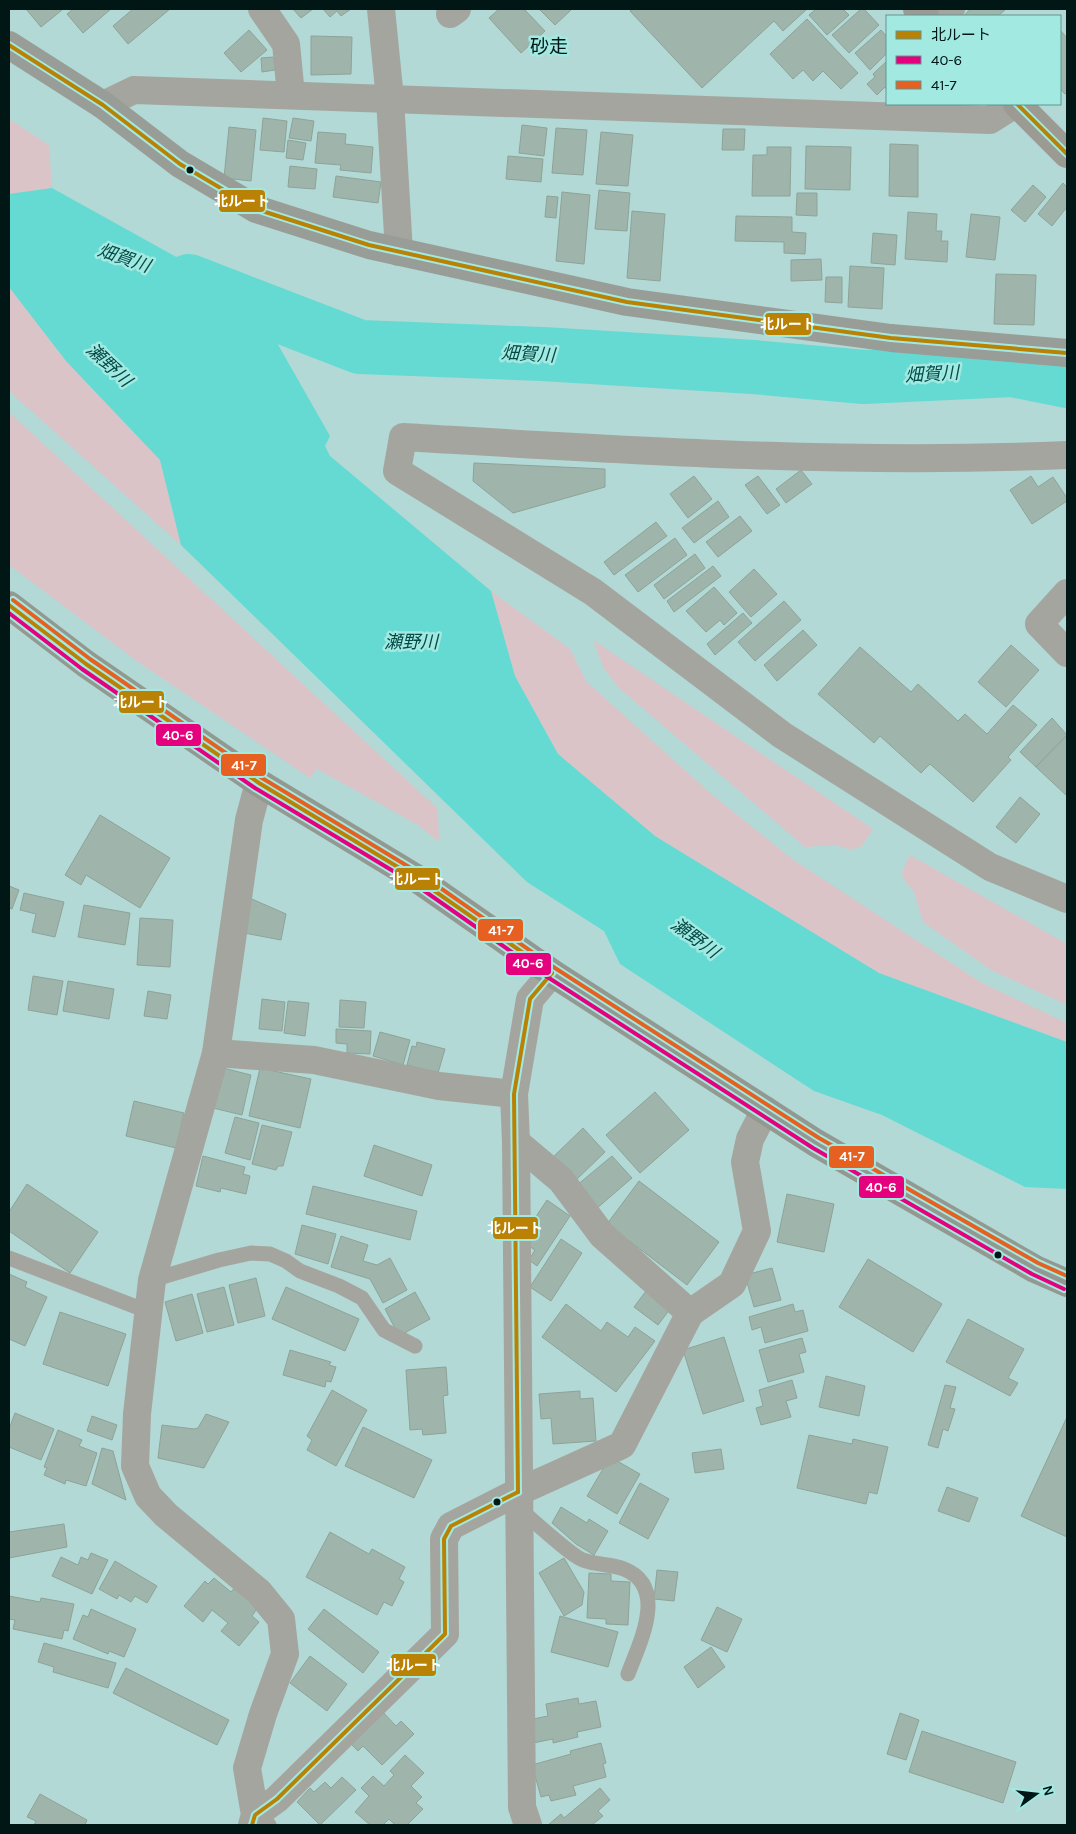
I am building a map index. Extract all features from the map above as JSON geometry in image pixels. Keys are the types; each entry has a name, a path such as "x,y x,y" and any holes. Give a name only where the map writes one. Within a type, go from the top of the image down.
{"highway":[{"path":"9,605 86,664 258,783 416,878 552,973 816,1143 1035,1269 1067,1283"}],"main road":[{"path":"9,45 103,105 180,164 256,209 369,245 627,302 891,338 1067,353"},
{"path":"1017,105 1067,154"}],"street":[{"path":"262,9 286,44 291,95"},
{"path":"381,9 390,99 399,252"},
{"path":"103,105 134,90 990,120 1014,105"},
{"path":"1067,456 883,458 643,451 403,437 397,471 593,592 782,735 990,868 1067,899"},
{"path":"1067,593 1039,624 1067,653"},
{"path":"258,783 249,820 216,1053 152,1280 147,1310 137,1414 136,1466 148,1496 166,1514 259,1592 281,1619 285,1654 253,1742 247,1768 259,1820"},
{"path":"1010,875 1038,903 1067,917"},
{"path":"528,1825 522,1807 514,1094 530,999 552,973"},
{"path":"216,1053 314,1060 439,1086 514,1094"},
{"path":"259,1820 445,1634 444,1539 451,1526 518,1500 622,1445 690,1313 732,1284 756,1230 745,1162 750,1139 765,1110"},
{"path":"516,1142 561,1180 602,1234 690,1313"}],"lane":[{"path":"152,1280 219,1260 251,1254 270,1254 286,1261 300,1271 340,1286 362,1298 384,1330 415,1346"},
{"path":"9,1258 147,1310"},
{"path":"518,1500 582,1560 625,1569 640,1580 648,1598 647,1624 628,1674"}],"shaded area":[{"path":"9,119 49,145 52,188 9,194"},
{"path":"9,287 66,361 160,460 181,545 9,391"},
{"path":"9,412 438,809 439,842 418,825 317,769 310,778 138,662 9,565"},
{"path":"491,591 570,649 586,681 709,792 792,859 982,983 1067,1023 1067,1042 879,973 655,836 558,754 515,676"},
{"path":"593,640 873,829 862,846 851,850 836,845 805,847 619,688 604,669"},
{"path":"910,855 1067,944 1067,1005 991,970 923,922 914,892 903,878 902,872"}],"water":[{"name":"瀬野川","path":"52,188 252,299 330,436 325,446 330,456 491,591 515,676 558,754 655,836 879,973 1067,1042 1067,1189 1025,1187 882,1115 814,1091 620,964 604,931 527,882 181,545 160,460 66,361 9,287 9,194"}],"building":[{"path":"26,9 61,9 62,10 41,27"},
{"path":"73,9 111,9 83,33 67,14"},
{"path":"133,9 170,9 128,44 113,26"},
{"path":"293,9 313,9 301,18"},
{"path":"323,9 351,9 341,16 337,11 330,17"},
{"path":"499,9 524,9 545,31 521,53 489,18"},
{"path":"539,9 572,9 555,25"},
{"path":"633,9 807,9 783,31 774,21 702,88 630,11"},
{"path":"816,9 843,9 849,15 827,35 809,15"},
{"path":"861,9 864,9 879,25 849,53 832,35"},
{"path":"970,9 1006,9 999,15 965,15"},
{"path":"807,19 858,73 841,89 823,71 813,81 803,70 793,79 770,54"},
{"path":"249,30 267,50 241,72 224,53"},
{"path":"881,30 886,36 886,54 870,70 855,53"},
{"path":"1061,31 1067,38 1067,93 1065,94 1061,90"},
{"path":"311,36 352,37 351,74 311,75"},
{"path":"274,57 275,70 262,72 261,58"},
{"path":"886,62 886,88 885,87 877,95 867,84 875,77 873,74"},
{"path":"263,118 287,121 284,152 260,150"},
{"path":"293,118 314,121 311,141 289,138"},
{"path":"522,125 547,128 544,156 519,153"},
{"path":"229,127 256,130 251,181 224,178"},
{"path":"556,128 587,130 583,175 552,173"},
{"path":"723,129 745,129 744,150 722,150"},
{"path":"318,132 346,134 345,144 373,147 371,173 340,170 341,165 315,163"},
{"path":"601,132 633,135 628,186 596,184"},
{"path":"288,140 306,143 303,160 286,158"},
{"path":"890,144 918,145 918,197 889,196"},
{"path":"806,146 851,147 850,190 805,189"},
{"path":"767,147 791,147 790,196 752,196 753,155 767,155"},
{"path":"508,156 543,159 541,182 506,179"},
{"path":"290,166 317,169 315,189 288,187"},
{"path":"336,176 381,182 378,203 333,197"},
{"path":"1063,183 1067,187 1067,207 1052,226 1038,214"},
{"path":"1033,185 1046,197 1025,222 1011,210"},
{"path":"599,190 630,193 627,231 595,229"},
{"path":"562,192 590,195 584,264 556,261"},
{"path":"797,193 817,193 817,216 796,215"},
{"path":"547,196 558,197 556,218 545,217"},
{"path":"632,211 665,214 660,281 627,278"},
{"path":"908,212 937,214 936,231 942,231 941,241 948,241 947,262 905,259"},
{"path":"971,214 1000,217 995,260 966,257"},
{"path":"736,216 792,217 792,232 806,233 805,254 784,253 784,242 735,241"},
{"path":"873,233 897,235 895,265 871,263"},
{"path":"821,259 822,280 791,281 791,260"},
{"path":"850,266 884,268 882,309 848,307"},
{"path":"996,274 1036,275 1034,325 994,324"},
{"path":"826,277 842,277 842,303 825,302"},
{"path":"474,463 605,469 605,487 513,513 473,481"},
{"path":"801,470 812,484 786,503 776,489"},
{"path":"694,476 712,499 688,518 670,494"},
{"path":"758,476 780,505 767,514 745,485"},
{"path":"1031,476 1038,487 1053,477 1067,498 1067,501 1032,524 1010,490"},
{"path":"718,501 729,517 694,543 682,528"},
{"path":"740,516 752,531 718,557 706,542"},
{"path":"656,522 667,536 614,575 604,562"},
{"path":"675,538 687,555 638,592 625,575"},
{"path":"695,554 705,568 664,599 654,585"},
{"path":"713,566 721,576 674,612 667,601"},
{"path":"754,569 777,594 751,617 729,592"},
{"path":"714,587 737,613 724,625 720,620 706,632 686,611"},
{"path":"784,601 801,620 755,661 738,642"},
{"path":"743,613 752,623 715,655 707,644"},
{"path":"803,630 817,645 777,681 764,665"},
{"path":"1011,645 1039,670 1006,707 978,682"},
{"path":"860,647 911,692 918,684 958,721 965,714 987,734 1013,705 1037,725 1008,757 1011,760 973,802 930,764 921,773 880,736 874,743 818,694"},
{"path":"1052,718 1067,735 1036,767 1020,752"},
{"path":"1067,735 1067,796 1036,767"},
{"path":"1020,797 1040,814 1016,843 996,827"},
{"path":"100,815 170,858 140,908 86,875 81,885 65,875"},
{"path":"9,886 19,890 12,909 9,908"},
{"path":"24,893 64,902 55,937 32,932 36,914 20,910"},
{"path":"245,896 286,914 281,940 239,932"},
{"path":"84,905 130,913 125,945 78,937"},
{"path":"140,918 173,920 170,967 137,965"},
{"path":"33,976 63,981 57,1015 28,1010"},
{"path":"68,981 114,989 109,1019 63,1011"},
{"path":"148,991 171,995 167,1019 144,1016"},
{"path":"262,999 285,1002 282,1031 259,1029"},
{"path":"340,1000 366,1002 364,1028 339,1027"},
{"path":"288,1001 309,1003 305,1036 284,1033"},
{"path":"336,1029 371,1031 370,1054 347,1053 347,1044 336,1043"},
{"path":"380,1032 410,1040 403,1065 373,1056"},
{"path":"417,1042 445,1049 438,1073 407,1065 412,1046 416,1047"},
{"path":"223,1068 251,1075 242,1115 213,1108"},
{"path":"260,1068 311,1079 300,1128 249,1116"},
{"path":"655,1092 689,1130 640,1173 606,1135"},
{"path":"134,1101 184,1113 176,1148 126,1136"},
{"path":"235,1117 259,1123 250,1160 225,1153"},
{"path":"262,1125 292,1132 283,1166 278,1166 276,1170 252,1164"},
{"path":"583,1128 605,1152 574,1182 551,1159"},
{"path":"374,1145 432,1165 422,1196 364,1176"},
{"path":"203,1156 245,1167 243,1174 250,1176 246,1194 221,1188 220,1192 196,1186"},
{"path":"612,1156 632,1178 596,1209 576,1186"},
{"path":"639,1181 719,1242 687,1285 607,1224"},
{"path":"27,1184 98,1232 70,1273 9,1231 9,1212"},
{"path":"313,1186 417,1211 410,1240 306,1214"},
{"path":"787,1194 834,1204 824,1252 777,1242"},
{"path":"547,1200 570,1216 537,1266 529,1260 535,1250 526,1244 533,1233 527,1230"},
{"path":"302,1225 336,1234 328,1264 295,1254"},
{"path":"341,1236 368,1245 363,1261 377,1265 390,1258 407,1290 383,1303 370,1279 331,1267"},
{"path":"561,1239 582,1253 551,1301 530,1287"},
{"path":"868,1259 942,1304 913,1352 839,1307"},
{"path":"772,1268 781,1300 754,1307 745,1275"},
{"path":"9,1274 27,1282 25,1287 47,1297 25,1346 9,1339"},
{"path":"256,1278 265,1316 238,1323 229,1285"},
{"path":"224,1287 234,1325 207,1332 197,1294"},
{"path":"286,1287 359,1319 345,1351 272,1319"},
{"path":"649,1287 673,1305 658,1325 634,1307"},
{"path":"415,1292 430,1319 399,1336 385,1309"},
{"path":"192,1294 203,1333 176,1341 165,1302"},
{"path":"566,1304 601,1331 607,1322 628,1337 635,1327 655,1341 616,1392 542,1337"},
{"path":"793,1304 795,1312 803,1310 808,1331 765,1343 761,1327 752,1330 749,1317"},
{"path":"60,1312 126,1334 108,1386 43,1364"},
{"path":"968,1319 1024,1349 1008,1378 1018,1383 1010,1396 946,1362"},
{"path":"724,1337 744,1401 703,1414 683,1350"},
{"path":"802,1338 806,1352 799,1354 804,1372 768,1382 759,1350"},
{"path":"290,1350 331,1362 329,1365 336,1367 331,1382 326,1381 325,1387 283,1375"},
{"path":"446,1367 448,1395 443,1396 446,1433 423,1435 422,1429 410,1430 406,1370"},
{"path":"826,1376 865,1386 859,1416 819,1407"},
{"path":"792,1380 797,1398 786,1401 791,1417 761,1425 756,1408 763,1406 759,1390"},
{"path":"945,1385 956,1387 950,1408 955,1409 948,1431 943,1429 938,1448 928,1445"},
{"path":"332,1390 367,1410 336,1466 307,1450 312,1440 307,1436"},
{"path":"580,1391 580,1399 593,1398 596,1441 553,1444 551,1418 541,1419 539,1394"},
{"path":"15,1413 54,1429 41,1460 9,1447 9,1429"},
{"path":"206,1414 229,1422 204,1468 158,1458 162,1425 198,1428"},
{"path":"92,1416 117,1425 112,1440 87,1431"},
{"path":"1067,1417 1067,1537 1021,1516"},
{"path":"363,1427 432,1460 414,1498 345,1466"},
{"path":"58,1430 82,1440 79,1446 97,1453 86,1486 66,1480 65,1484 44,1475 47,1468 44,1467"},
{"path":"809,1435 852,1444 853,1439 888,1447 877,1494 869,1492 866,1504 797,1488"},
{"path":"102,1448 113,1451 126,1500 92,1484"},
{"path":"721,1449 724,1469 695,1473 692,1453"},
{"path":"610,1457 640,1474 617,1514 587,1496"},
{"path":"640,1483 669,1499 648,1539 619,1523"},
{"path":"947,1487 978,1498 969,1522 938,1511"},
{"path":"561,1507 587,1523 589,1519 608,1531 594,1555 576,1544 552,1523"},
{"path":"64,1524 67,1547 9,1558 9,1532"},
{"path":"330,1532 369,1554 372,1549 405,1567 399,1579 404,1582 392,1606 384,1602 377,1615 306,1577"},
{"path":"91,1553 108,1560 92,1594 52,1576 61,1557 78,1565 81,1557 88,1560"},
{"path":"564,1558 584,1592 582,1605 564,1616 539,1573"},
{"path":"115,1561 157,1586 147,1603 135,1596 131,1602 119,1595 117,1599 99,1589"},
{"path":"657,1570 678,1572 674,1601 654,1599"},
{"path":"589,1573 611,1574 611,1581 630,1582 628,1625 606,1624 606,1619 587,1618"},
{"path":"214,1578 231,1592 235,1587 258,1607 252,1616 259,1622 239,1646 221,1631 228,1623 212,1610 203,1622 184,1606 205,1581 208,1584"},
{"path":"9,1596 40,1602 41,1598 74,1604 68,1631 64,1630 62,1639 13,1629 15,1620 9,1619"},
{"path":"717,1607 742,1619 727,1652 701,1640"},
{"path":"91,1609 136,1629 124,1657 109,1651 108,1654 73,1639 83,1615 88,1617"},
{"path":"324,1609 379,1652 363,1673 308,1629"},
{"path":"560,1616 618,1632 608,1667 551,1652"},
{"path":"44,1643 116,1663 108,1688 53,1672 54,1667 38,1662"},
{"path":"711,1647 725,1667 698,1688 684,1667"},
{"path":"310,1656 347,1684 327,1711 290,1683"},
{"path":"126,1668 229,1720 217,1745 113,1693"},
{"path":"578,1698 579,1704 596,1701 601,1727 577,1732 578,1737 553,1743 553,1739 533,1743 528,1720 548,1716 546,1704"},
{"path":"381,1710 396,1726 401,1721 414,1734 382,1765 363,1746 358,1751 348,1741"},
{"path":"900,1713 919,1720 906,1760 887,1754"},
{"path":"922,1731 1016,1762 1003,1803 909,1772"},
{"path":"601,1743 606,1763 603,1764 606,1777 573,1786 576,1795 551,1801 549,1795 541,1797 532,1765 571,1754 570,1751"},
{"path":"405,1755 424,1773 411,1786 422,1797 416,1803 423,1809 407,1825 395,1825 389,1819 383,1825 370,1825 355,1812 369,1796 361,1788 373,1776 384,1786 394,1775 390,1771"},
{"path":"342,1777 356,1790 320,1825 297,1802 310,1788 314,1792 325,1782 331,1788"},
{"path":"600,1788 610,1800 598,1811 603,1816 592,1825 548,1825 561,1814 564,1818"},
{"path":"40,1794 87,1820 85,1825 34,1825 36,1821 27,1817"}],"waterway":[{"name":"畑賀川","path":"189,281 360,347 543,354 753,367 864,377 1012,370 1067,381"}],"transit line":[{"name":"北ルート","path":"9,45 103,105 180,164 256,209 369,245 627,302 891,338 1067,353"},
{"name":"北ルート","path":"1018,105 1067,154"},
{"name":"41-7","path":"13,600 90,659 262,778 419,873 555,968 819,1138 1038,1263 1067,1276"},
{"name":"北ルート","path":"9,605 86,664 259,783 416,878 552,973"},
{"name":"40-6","path":"9,613 82,669 255,788 413,883 549,978 813,1148 1032,1274 1064,1289"},
{"name":"北ルート","path":"518,1492 514,1094 530,999 552,973"},
{"name":"北ルート","path":"252,1825 255,1815 277,1799 445,1634 444,1539 451,1526 518,1492"}],"district":[{"name":"砂走","path":"549,47"}]}
